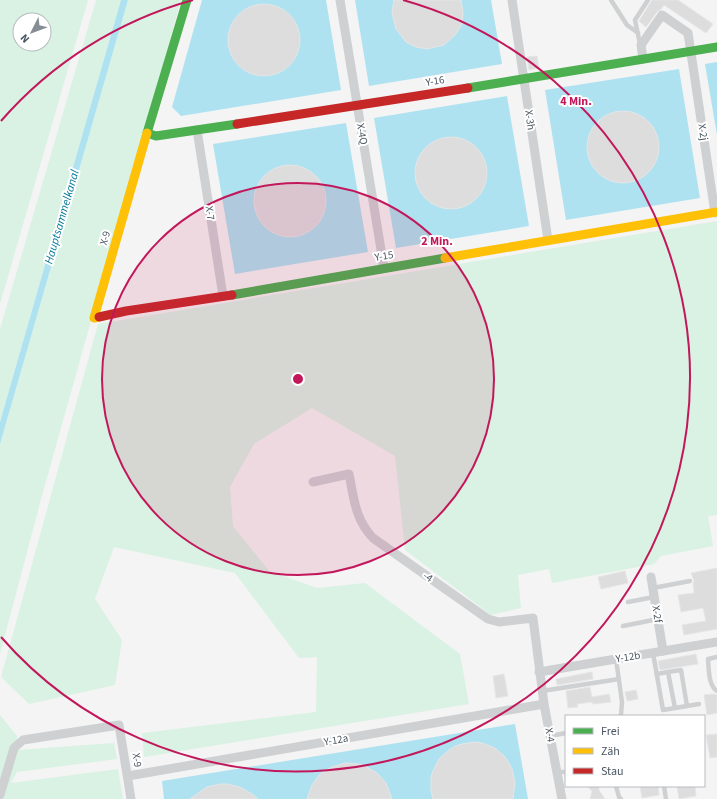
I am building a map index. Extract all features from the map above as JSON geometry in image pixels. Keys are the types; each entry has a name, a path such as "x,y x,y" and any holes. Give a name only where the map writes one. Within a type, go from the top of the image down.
{"street":[{"name":"X-9","path":"126,311 94,318 151,135 187,0"},
{"name":"X-4Q","path":"340,0 384,268"},
{"name":"X-3h","path":"512,0 548,240"},
{"name":"X-2j","path":"641,45 662,16 688,33 716,212"},
{"path":"641,45 644,59"},
{"name":"Y-16","path":"151,135 196,130 357,106 717,47"},
{"name":"X-7","path":"196,130 223,296"},
{"name":"Y-15","path":"126,311 223,296 716,212"},
{"name":"-4","path":"313,482 349,474 359,518 364,529 373,538 488,619 499,622 533,618 539,672"},
{"name":"X-2f","path":"651,577 663,651"},
{"name":"Y-12b","path":"539,672 717,642"},
{"name":"X-4","path":"539,672 550,736 561,772 562,799"},
{"name":"Y-12a","path":"128,776 544,704"},
{"name":"X-9","path":"0,795 14,748 23,740 119,725 131,799"}],"lane":[{"path":"611,0 627,25 638,33"},
{"path":"641,45 635,20 648,0"},
{"path":"628,602 690,581"},
{"path":"623,626 658,619"},
{"path":"653,653 663,710 699,704"},
{"path":"717,657 708,659 711,684 717,691"},
{"path":"616,659 622,702 621,715"},
{"path":"656,674 681,670 687,706"},
{"path":"668,672 675,708"},
{"path":"542,691 619,679"},
{"path":"550,736 565,734"},
{"path":"616,787 619,797 622,799"},
{"path":"664,787 666,799"}],"green space":[{"path":"0,0 88,0 0,304"},
{"path":"96,0 121,0 0,422 0,329"},
{"path":"128,0 181,0 41,499 0,654 0,444"},
{"path":"717,221 717,515 708,516 713,546 661,556 654,564 552,583 549,569 518,575 521,608 491,615 405,550 395,456 312,408 254,444 230,487 233,526 269,571 317,588 365,583 460,654 469,704 144,757 142,733 316,712 317,657 299,658 235,573 114,547 95,599 122,640 115,685 29,704 1,677 98,324"},
{"path":"0,715 17,736 17,750 114,743 117,759 17,772 11,783 118,769 123,799 0,799"}],"water":[{"name":"Hauptsammelkanal","path":"121,0 128,0 0,444 0,422"},
{"path":"202,0 326,0 341,90 181,116 172,107"},
{"path":"355,0 491,0 502,64 369,86"},
{"path":"717,62 717,135 705,64"},
{"path":"679,69 700,198 566,220 545,90"},
{"path":"507,96 529,226 396,248 374,118"},
{"path":"346,123 368,252 235,274 213,144"},
{"path":"515,724 528,799 164,799 162,781"}],"building":[{"path":"394,0 461,0 463,13 462,24 456,34 444,45 427,49 416,47 406,42 396,29 392,13"},
{"path":"652,0 678,0 713,24 706,33 664,5 646,27 639,21"},
{"path":"264,4 284,10 294,20 300,40 294,60 284,70 264,76 244,70 234,60 228,40 234,20 244,10"},
{"path":"537,56 539,68 529,70 527,57"},
{"path":"623,111 643,117 653,127 659,147 653,167 643,177 623,183 603,177 593,167 587,147 593,127 603,117"},
{"path":"451,137 471,143 481,153 487,173 481,193 471,203 451,209 431,203 421,193 415,173 421,153 431,143"},
{"path":"290,165 310,171 320,181 326,201 320,221 310,231 290,237 270,231 260,221 254,201 260,181 270,171"},
{"path":"717,568 717,629 684,635 682,625 706,621 703,608 681,612 678,595 694,593 694,581 691,573"},
{"path":"625,571 628,583 601,589 598,577"},
{"path":"696,654 698,664 660,670 658,661"},
{"path":"592,672 593,679 557,685 556,679"},
{"path":"504,674 508,696 496,698 493,676"},
{"path":"590,687 592,697 609,694 611,702 577,704 578,707 568,708 566,691"},
{"path":"636,690 638,699 627,701 625,692"},
{"path":"704,695 717,695 717,713 707,715"},
{"path":"717,734 717,757 710,758 706,735"},
{"path":"475,742 495,748 509,763 515,782 513,799 433,799 431,791 431,777 439,759 455,746"},
{"path":"345,763 359,764 377,773 386,783 392,799 307,799 312,785 320,774 332,767"},
{"path":"220,784 240,787 258,799 190,799 207,787"},
{"path":"588,787 599,787 599,790 605,799 590,799 592,791"},
{"path":"640,787 658,787 659,795 642,798"},
{"path":"677,787 695,787 696,796 679,799"}],"traffic: fast":[{"path":"187,0 147,133 156,136 237,124"},
{"path":"468,88 717,47"},
{"path":"232,295 445,258"}],"traffic: slow":[{"path":"99,317 94,318 147,133"},
{"path":"445,258 717,212"}],"traffic: jam":[{"path":"237,124 468,88"},
{"path":"99,317 126,311 232,295"}]}
